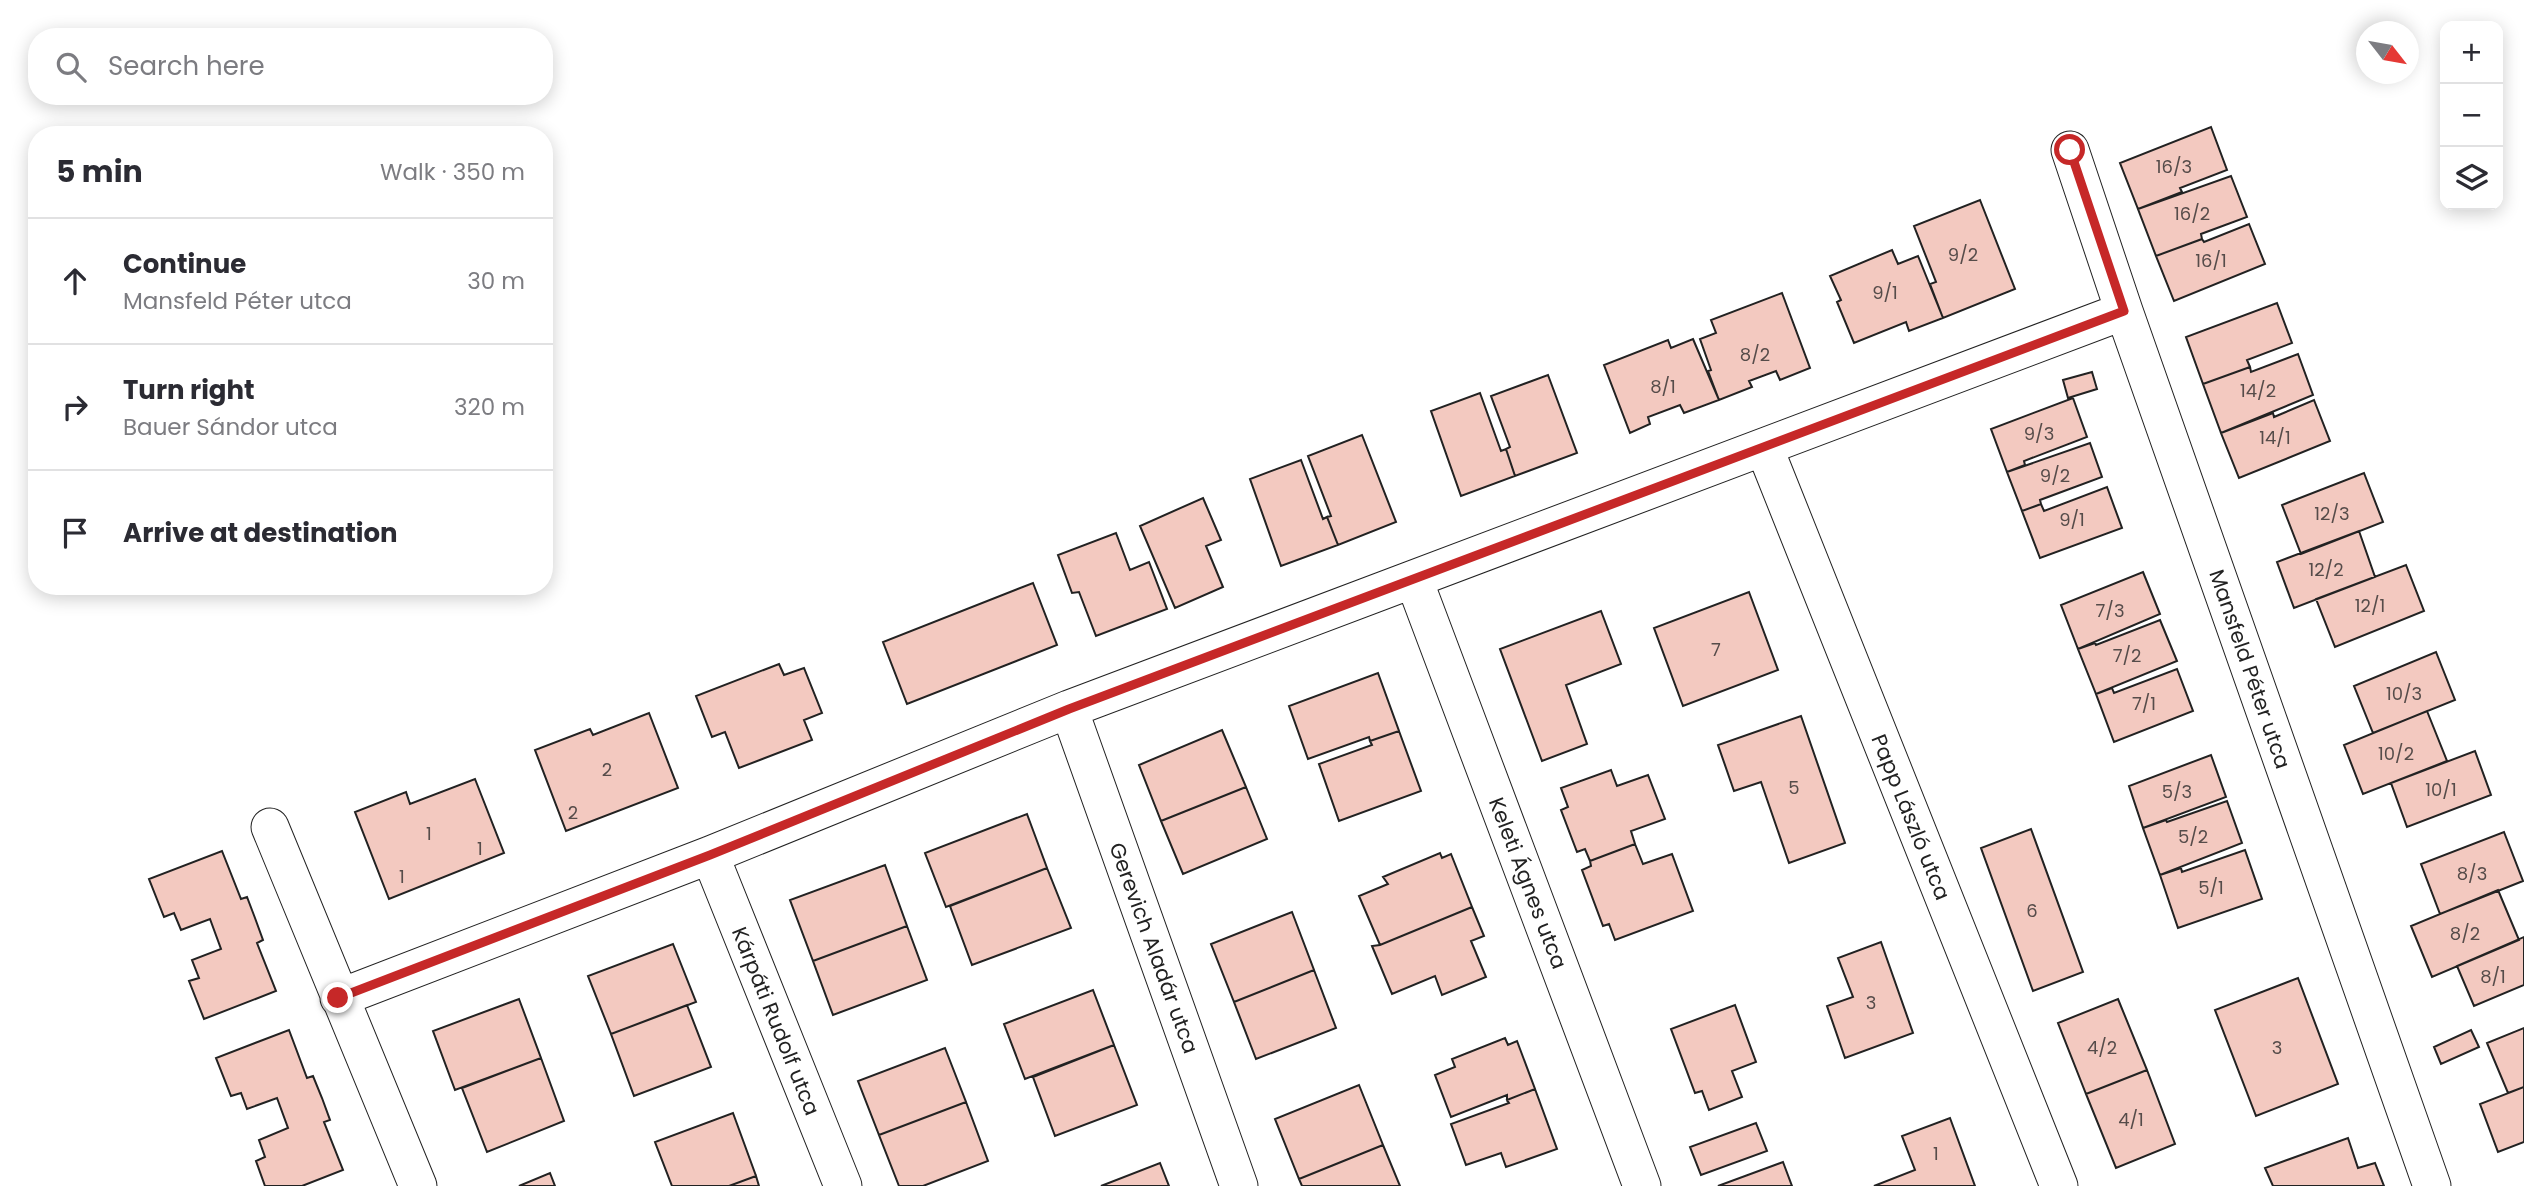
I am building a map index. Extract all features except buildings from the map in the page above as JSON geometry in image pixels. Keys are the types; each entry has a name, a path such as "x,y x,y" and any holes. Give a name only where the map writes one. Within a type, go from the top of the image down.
{"street":[{"name":"Mansfeld Péter utca","path":"2070,150 2124,311 2432,1186"},
{"path":"338,998 710,855 1069,709 2124,311"},
{"name":"Papp László utca","path":"1764,447 2059,1186"},
{"name":"Keleti Ágnes utca","path":"1414,580 1642,1186"},
{"name":"Gerevich Aladár utca","path":"1069,709 1239,1186"},
{"path":"270,827 338,998 418,1186"},
{"name":"Kárpáti Rudolf utca","path":"710,855 844,1186"}],"route":[{"path":"338,998 710,855 1069,709 2124,311 2070,150"}]}
